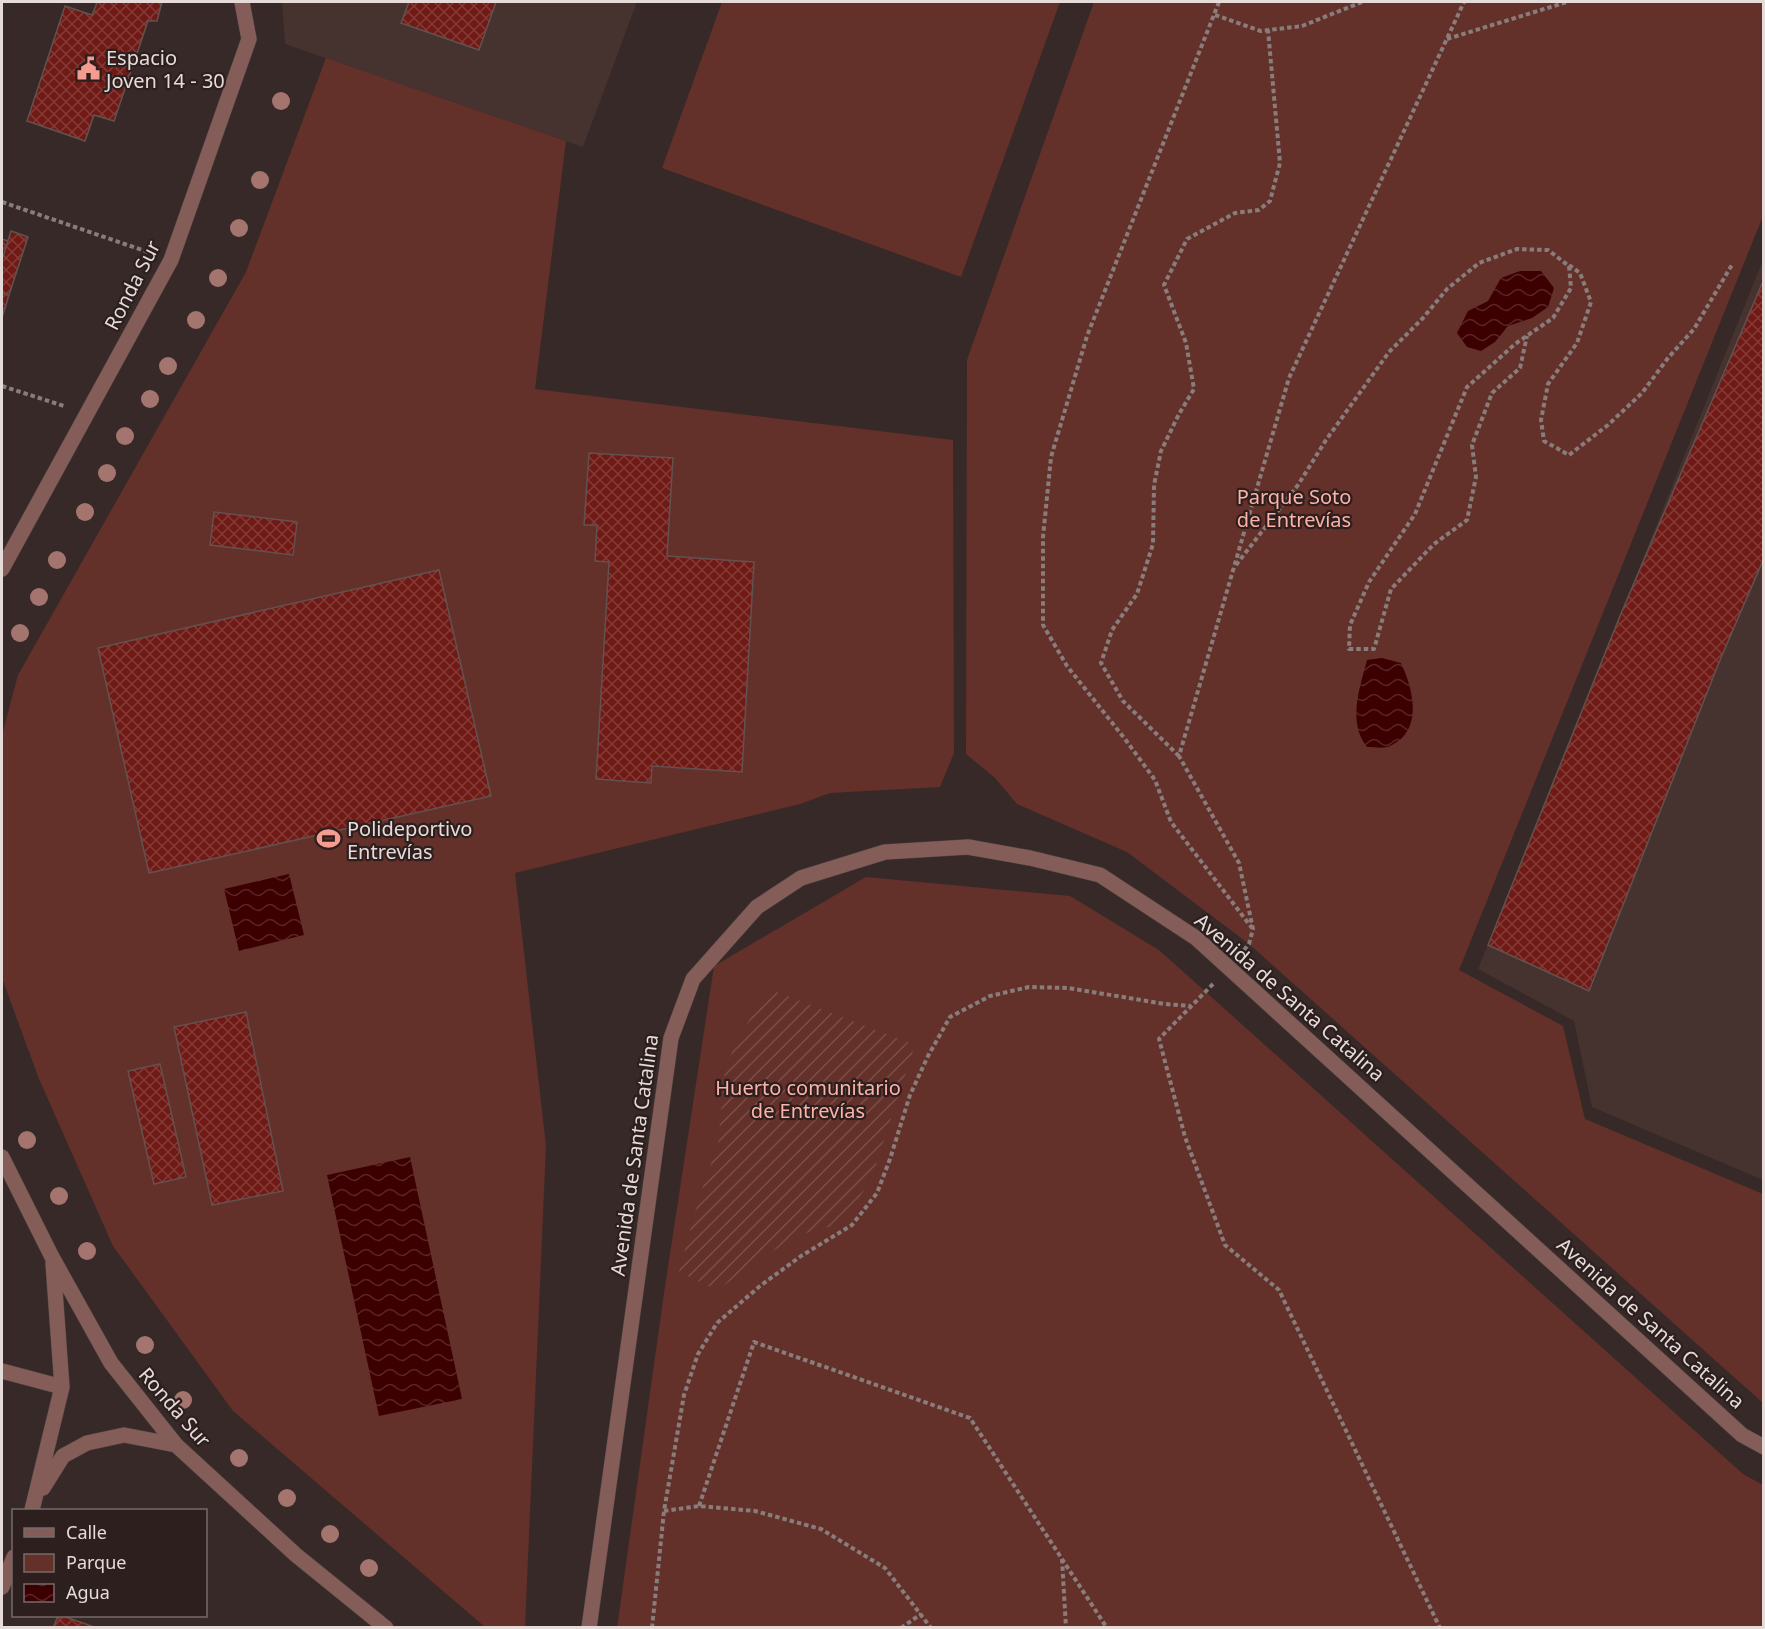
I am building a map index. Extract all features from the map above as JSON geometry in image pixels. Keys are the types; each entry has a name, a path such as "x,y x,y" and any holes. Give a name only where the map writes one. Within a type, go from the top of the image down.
{"street":[{"name":"Ronda Sur","path":"2,569 171,260 249,39 242,2"},
{"name":"Avenida de Santa Catalina","path":"589,1628 671,1038 693,979 757,907 801,878 885,852 968,847 1030,858 1100,875 1196,938 1742,1435 1764,1447"},
{"name":"Ronda Sur","path":"2,1157 52,1257 111,1363 176,1445 296,1555 386,1628"},
{"path":"34,1506 62,1387 52,1257"},
{"path":"2,1371 62,1387"},
{"path":"34,1506 63,1456 87,1443 124,1435 176,1445"},
{"path":"2,1587 12,1562"}],"path":[{"path":"1219,2 1087,336 1051,457 1043,537 1043,625 1067,666 1155,780 1171,822 1253,929 1239,863 1179,756 1123,700 1101,663 1112,630 1137,594 1153,544 1154,485 1161,451 1194,389 1186,343 1164,285 1187,239 1235,213 1259,210 1270,201 1280,164 1268,30"},
{"path":"1215,15 1261,31 1302,26 1362,2"},
{"path":"1179,756 1289,378 1464,2"},
{"path":"1446,39 1567,2"},
{"path":"2,201 171,260"},
{"path":"1234,568 1298,485 1326,440 1389,352 1423,318 1447,289 1479,263 1517,249 1548,250 1569,266 1571,288 1553,318 1515,344 1467,387 1415,514 1369,582 1350,625 1349,649 1374,649 1391,589 1434,544 1467,520 1476,477 1472,445 1492,393 1520,368 1527,336"},
{"path":"1556,256 1580,273 1591,302 1576,343 1548,384 1541,420 1544,441 1569,455 1608,425 1642,393 1668,358 1694,329 1733,263"},
{"path":"2,386 88,414"},
{"path":"652,1628 664,1511 684,1395 698,1354 717,1323 759,1286 801,1256 852,1225 877,1193 910,1095 950,1017 990,996 1029,987 1068,988 1165,1004 1192,1006 1159,1039 1185,1137 1225,1245 1279,1290 1440,1628"},
{"path":"699,1506 754,1342 970,1418 1107,1628"},
{"path":"664,1511 699,1506 755,1511 821,1529 885,1568 931,1628"},
{"path":"1062,1559 1066,1628"},
{"path":"901,1628 921,1614"}],"shaded area":[{"path":"282,2 637,2 583,147 285,44"},
{"path":"1763,260 1763,1180 1592,1107 1574,1021 1478,969"}],"green space":[{"path":"722,2 1060,2 961,277 662,168"},
{"name":"Parque Soto de Entrevías","path":"1094,2 1763,2 1763,216 1459,970 1563,1026 1585,1119 1763,1194 1763,1403 1249,944 1127,852 1017,804 995,778 966,754 967,360"},
{"name":"Polideportivo Entrevías","path":"326,58 566,141 535,389 953,440 954,753 940,787 830,793 800,804 515,873 546,1146 525,1627 485,1627 233,1411 113,1246 39,1079 2,978 2,735 18,675 246,272"},
{"path":"866,877 1070,896 1159,950 1743,1474 1763,1485 1763,1627 617,1628 664,1293 714,966"},
{"name":"Huerto comunitario de Entrevías","path":"777,992 915,1045 871,1180 856,1202 832,1226 795,1236 717,1290 679,1272 698,1201 718,1143 725,1069 752,1015"}],"water":[{"path":"1520,271 1541,271 1554,288 1548,307 1532,318 1508,326 1495,342 1481,351 1467,347 1457,333 1468,311 1488,301 1501,278"},
{"path":"1382,658 1401,663 1412,696 1412,720 1401,739 1390,746 1367,747 1358,727 1357,704 1367,660"},
{"path":"289,874 304,935 239,951 224,889"},
{"path":"410,1157 462,1399 379,1416 327,1175"}],"building":[{"name":"Espacio Joven 14 - 30","path":"93,2 162,2 157,21 148,21 114,121 94,115 85,141 27,121 65,6 92,15 97,3"},
{"path":"409,2 496,2 479,50 401,23"},
{"path":"11,231 28,237 9,295 2,293 2,260"},
{"path":"2,239 8,241 2,260"},
{"path":"1764,279 1764,558 1720,660 1589,991 1488,945 1620,616"},
{"path":"2,293 9,295 2,318"},
{"path":"589,453 673,458 667,556 754,562 742,772 652,766 651,783 596,779 609,562 595,561 597,525 584,525"},
{"path":"214,512 297,522 293,555 210,545"},
{"path":"439,570 491,796 149,873 98,648"},
{"path":"246,1012 283,1191 212,1205 174,1027"},
{"path":"160,1064 186,1177 154,1184 128,1071"},
{"path":"58,1617 66,1617 97,1628 53,1628"}],"place":[{"name":"Espacio Joven 14 - 30","path":"88,68"},
{"name":"Polideportivo Entrevías","path":"329,839"}]}
